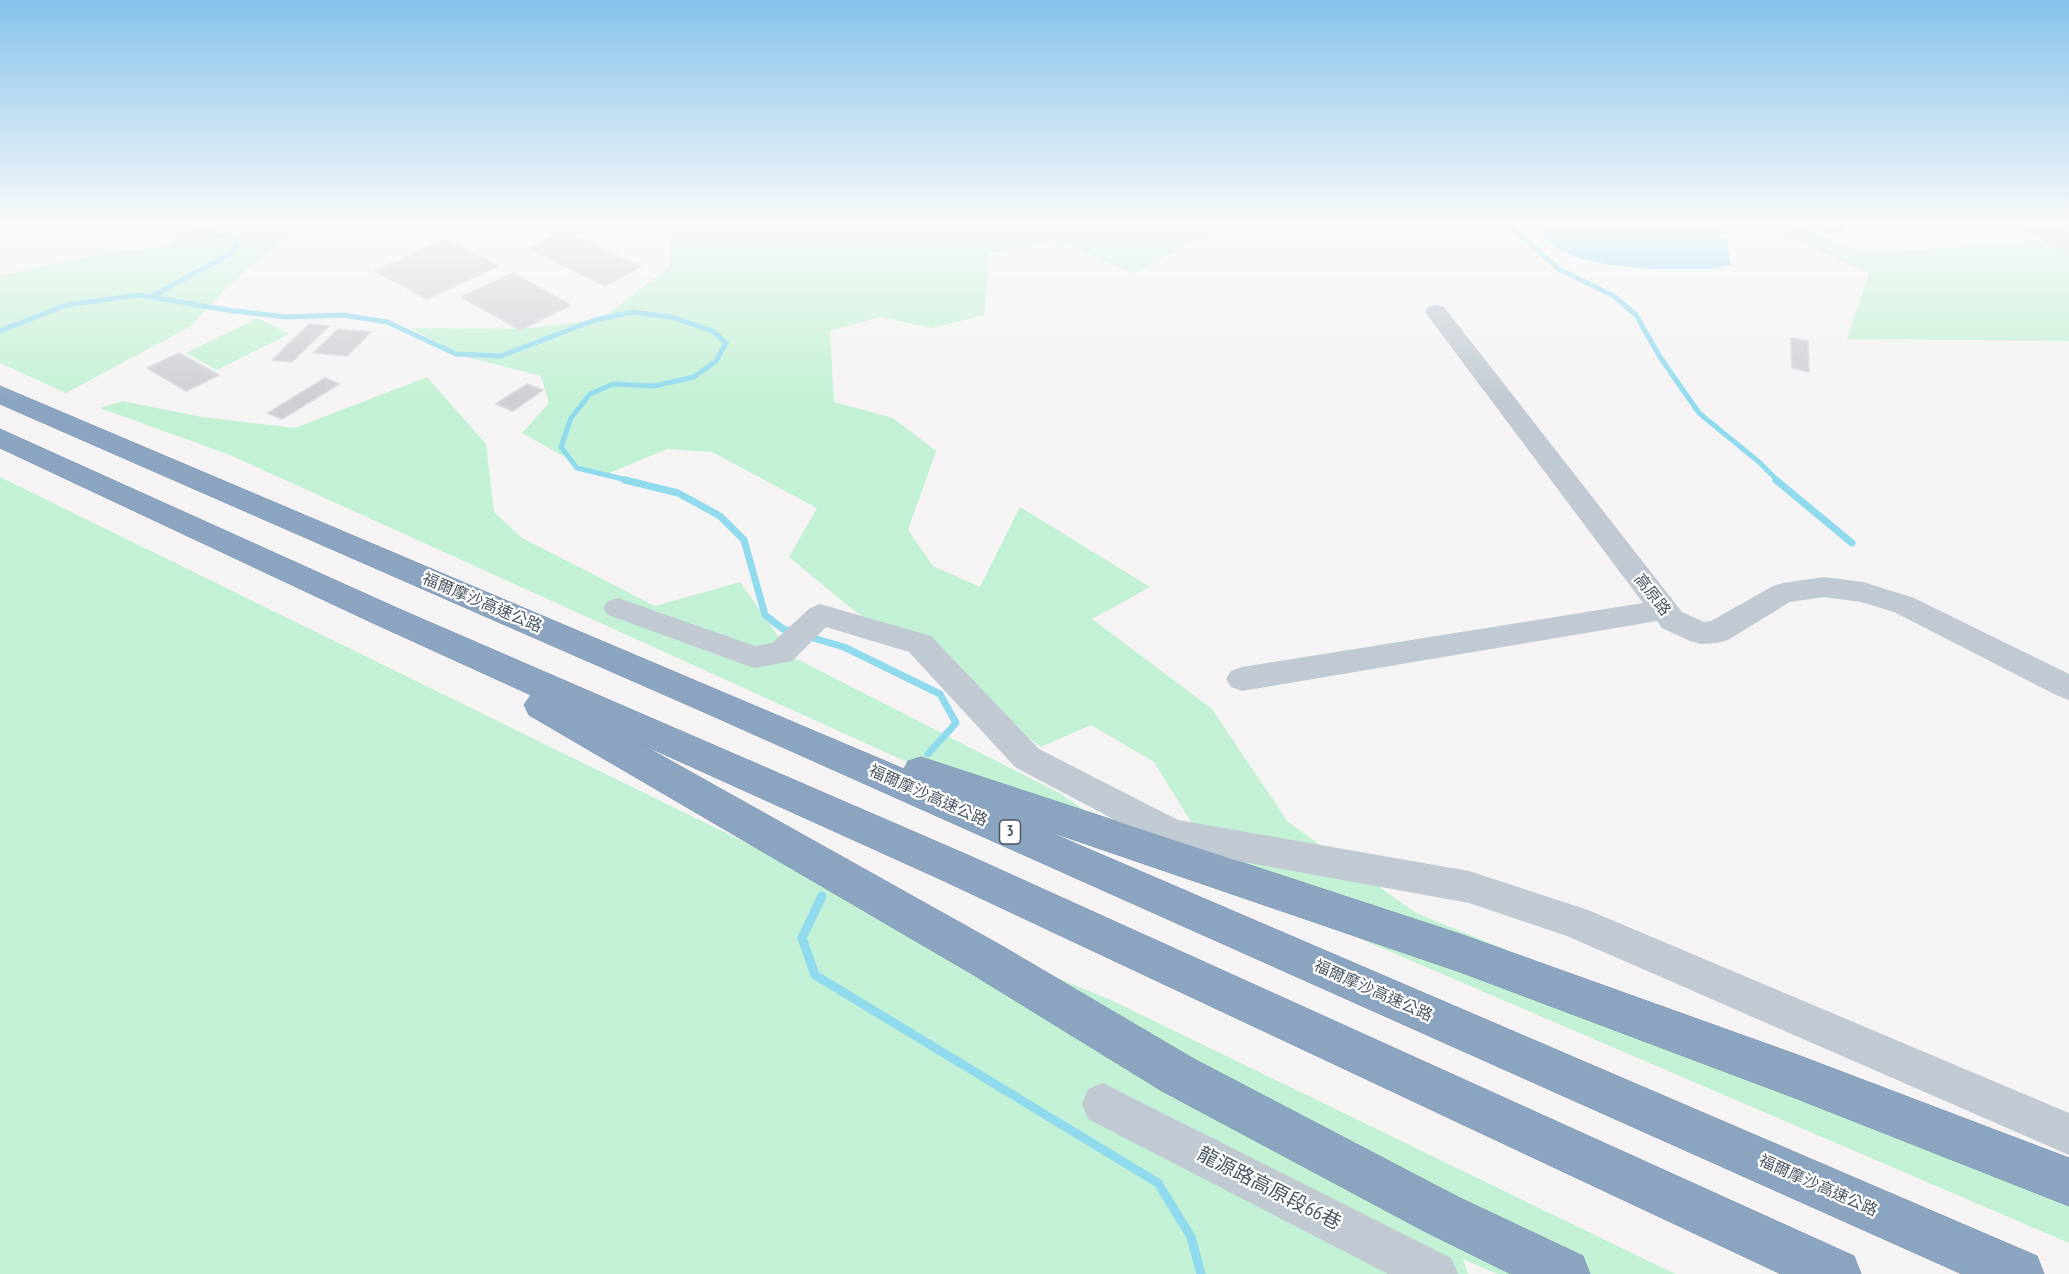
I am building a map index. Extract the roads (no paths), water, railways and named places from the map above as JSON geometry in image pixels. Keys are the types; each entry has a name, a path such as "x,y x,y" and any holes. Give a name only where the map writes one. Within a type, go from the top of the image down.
{"highway":[{"name":"福爾摩沙高速公路","path":"0,394 718,704 2019,1274"},
{"path":"0,437 386,616 956,868 1836,1274"},
{"path":"386,616 987,960 1178,1075 1441,1214 1565,1274"},
{"path":"718,704 1460,953 1795,1076 2069,1182"}],"street":[{"name":"高原路","path":"1436,312 1672,620 1701,633 1717,632 1783,593 1824,587 1863,592 1904,605 2069,688"},
{"path":"618,608 754,657 781,653 820,615 920,644 1027,758 1172,834 1469,887 1565,919 2069,1134"},
{"path":"1242,679 1663,610"},
{"name":"龍源路高原段66巷","path":"1103,1104 1435,1274"}],"waterway":[{"path":"151,297 180,281"},
{"path":"1584,281 1614,296 1636,315 1660,357 1699,413 1759,462 1778,481"},
{"path":"0,331 66,305 139,295 227,310 286,317 343,315 387,322 456,354 501,356 595,320 632,312 671,317 713,331 726,343 716,361 694,377 654,386 613,384 590,394 571,418 561,447 577,468 631,481"},
{"path":"625,480 678,493 720,516 744,540 765,615 783,629 795,632"},
{"path":"1776,480 1852,543"},
{"path":"806,636 844,647 940,694 956,723 928,754"},
{"path":"822,896 802,938 815,975 1158,1183 1191,1237 1201,1274"}]}
